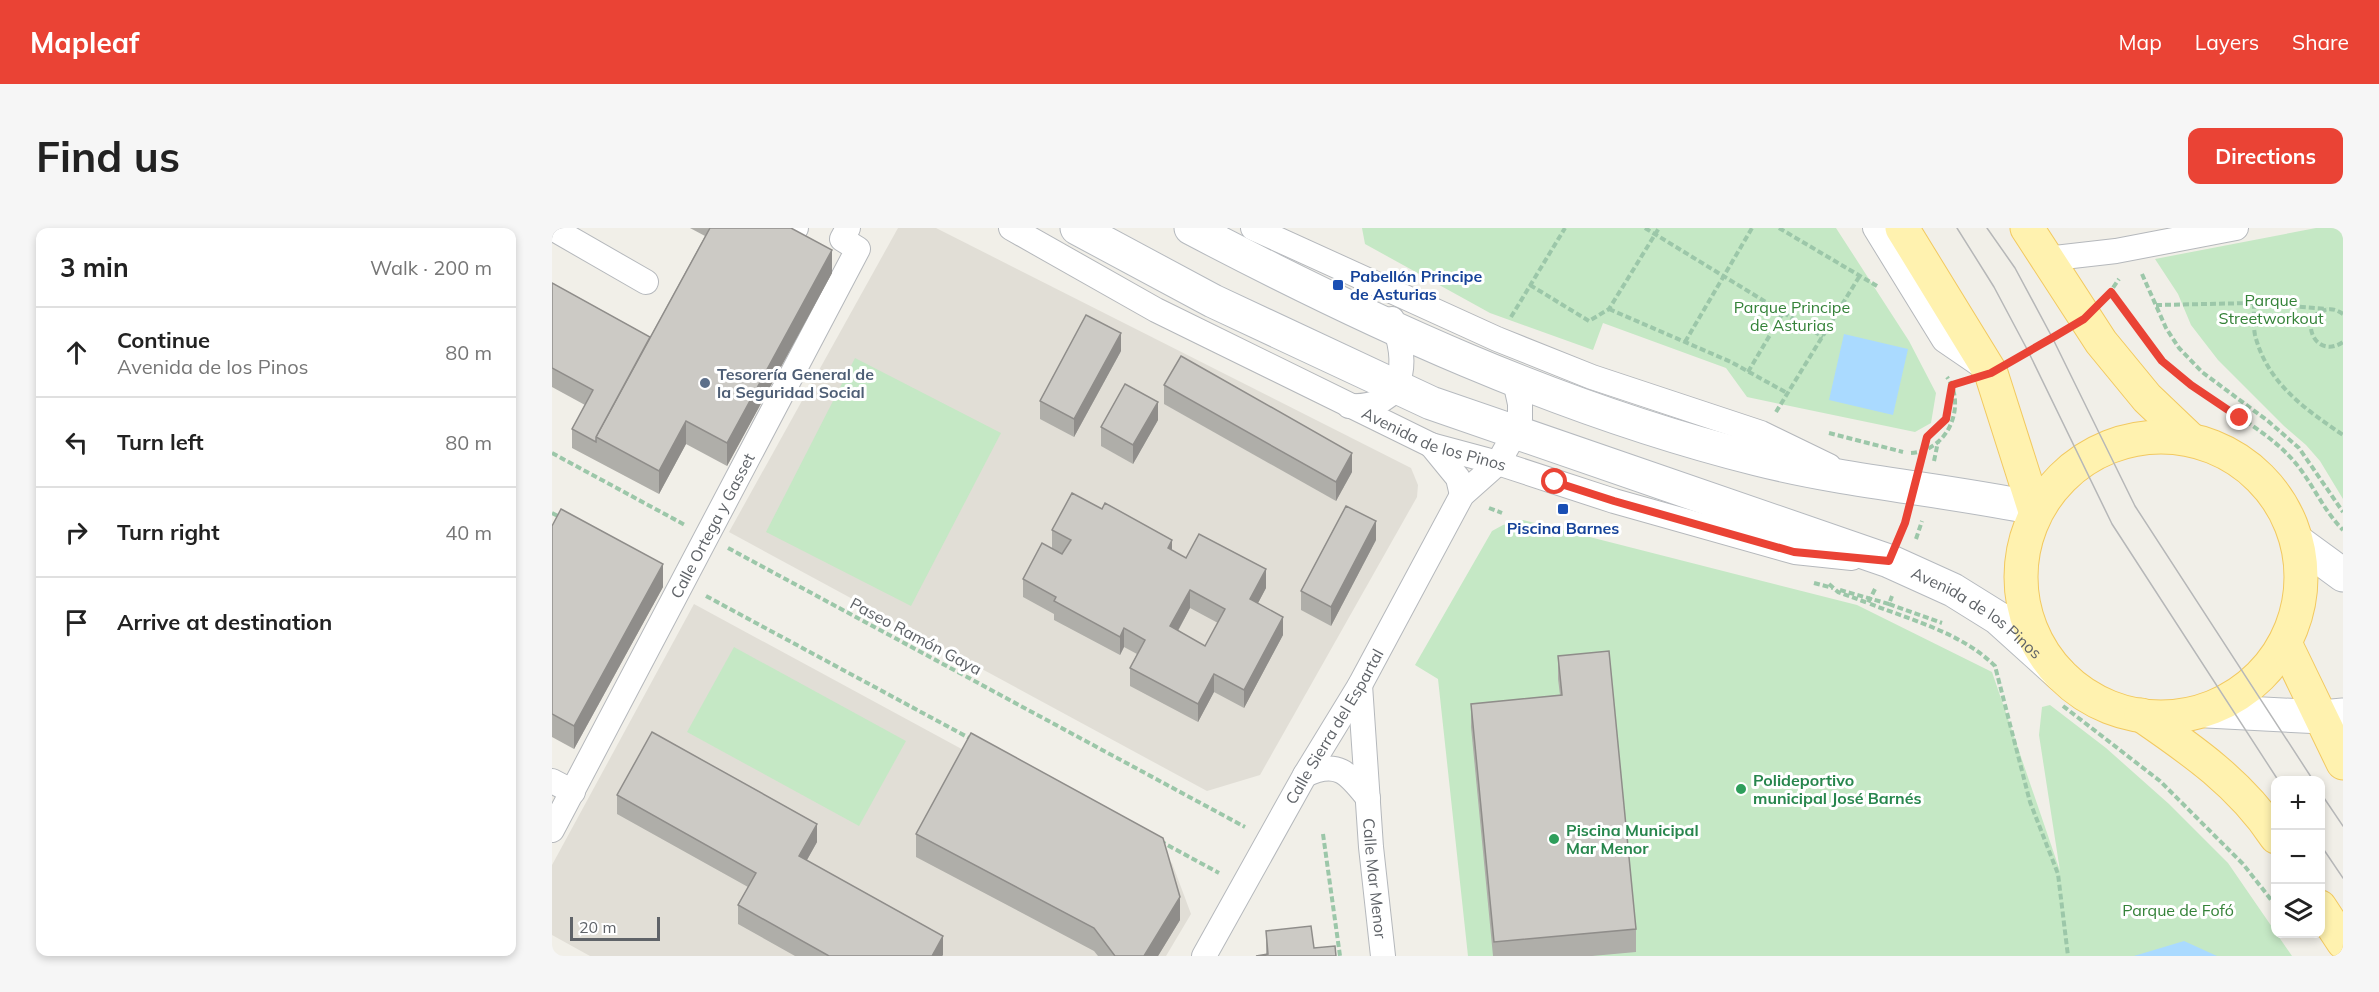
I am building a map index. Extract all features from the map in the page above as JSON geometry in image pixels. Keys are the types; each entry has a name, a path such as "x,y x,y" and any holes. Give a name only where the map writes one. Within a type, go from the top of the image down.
{"main road":[{"name":"Avenida de los Pinos","path":"1077,228 1213,301 1431,403 1889,561 1953,590 1998,618 2059,688"},
{"path":"1191,228 1288,279 1515,381 1678,438 1760,460 1913,488 1971,495 2034,508"},
{"path":"1902,228 1991,373 2034,508"},
{"path":"2027,228 2084,319 2147,398 2190,439"},
{"path":"2207,711 2248,688 2270,666 2285,643 2300,600 2302,571 2298,542 2279,499 2261,478 2236,457 2190,439 2141,438 2080,463 2070,471 2034,508 2023,541 2022,595 2030,628 2059,688 2078,690 2102,704 2141,715 2177,716 2207,711 2332,716"},
{"path":"2298,542 2343,575"},
{"path":"2285,643 2332,716 2343,764"},
{"path":"2141,715 2210,763 2245,797 2271,830"},
{"path":"2325,915 2343,942"}],"street":[{"path":"552,228 646,282"},
{"name":"Calle Ortega y Gasset","path":"552,830 858,249 842,239 848,228"},
{"name":"Avenida de los Pinos","path":"1011,228 1156,310 1431,445 1498,463 1614,501 1794,552 1889,561"},
{"path":"1253,228 1497,339 1592,377 1761,433 1853,478"},
{"path":"1875,228 1944,340 1991,373"},
{"path":"2046,259 2126,249 2236,228"},
{"path":"1349,406 1376,405 1395,388 1401,364 1399,340 1383,300 1363,279"},
{"name":"Calle Sierra del Espartal","path":"1204,956 1305,775 1360,685 1462,495 1498,463 1515,433 1520,419 1520,404 1515,381"},
{"path":"1431,445 1458,478 1462,495"},
{"name":"Calle Mar Menor","path":"1360,685 1383,956"},
{"name":"Calle Mar Menor","path":"1305,775 1318,769 1329,768 1347,772 1368,798"},
{"path":"552,781 573,792"}],"path":[{"path":"1497,339 1565,228"},
{"path":"1645,228 1823,337"},
{"path":"1530,285 1589,321 1609,309 1659,228"},
{"path":"1685,342 1752,228"},
{"path":"1779,228 1879,287"},
{"path":"1952,385 1991,373 2084,319 2111,292 2129,264 2126,249"},
{"path":"2126,249 2146,281 2179,348 2202,372 2268,421 2299,448 2343,512"},
{"path":"1773,418 1860,277"},
{"path":"2111,292 2162,361 2191,385 2259,431 2292,459 2329,515 2343,530"},
{"path":"2156,305 2254,303 2334,309 2343,312"},
{"path":"2254,303 2255,335 2272,374 2300,405 2343,435"},
{"path":"1609,309 1685,342 1787,393"},
{"path":"2327,309 2316,314 2312,320 2311,332 2318,343 2330,347 2343,342"},
{"path":"1748,372 1783,313"},
{"path":"1922,453 1938,442 1950,426 1956,404 1952,385 1946,376"},
{"path":"1869,603 1905,523 1927,437 1946,419 1952,385"},
{"name":"Paseo Ramón Gaya","path":"552,453 1269,840"},
{"path":"1485,506 1494,500"},
{"path":"552,513 572,523"},
{"path":"1826,577 1838,592 1949,635 1982,653 1995,666 2030,802 2058,874 2068,956"},
{"path":"683,583 977,742"},
{"path":"1888,604 1948,625"},
{"path":"2059,688 2160,781 2243,864 2271,900"},
{"path":"1323,834 1340,956"},
{"path":"1156,838 1243,885"}],"shaded area":[{"path":"898,228 936,228 1411,468 1418,485 1417,497 1260,775 1207,791 729,532"},
{"path":"694,604 1172,863 1191,914 1166,956 590,956 552,935 552,865"}],"green space":[{"name":"Parque Principe de Asturias","path":"1362,228 1836,228 1909,341 1936,393 1931,423 1915,432 1747,397 1726,368 1603,323 1593,350 1490,313 1365,244"},
{"name":"Parque Streetworkout","path":"2316,228 2343,228 2343,499 2320,461 2306,445 2218,360 2191,325 2178,294 2155,259"},
{"path":"855,358 1001,433 911,606 766,532"},
{"name":"Polideportivo municipal José Barnés","path":"1523,520 1857,605 1992,672 2060,871 2039,735 2042,707 2050,705 2106,748 2169,804 2228,863 2271,925 2271,938 2280,938 2292,956 1468,956 1438,679 1415,665 1492,531 1503,525"},
{"path":"734,647 906,741 859,826 687,732"}],"water":[{"path":"1844,334 1908,349 1893,415 1829,400"},
{"path":"2184,941 2217,956 2134,956"}],"building":[{"name":"Tesorería General de la Seguridad Social","path":"710,228 791,228 832,250 727,443 686,421 659,471 596,437"},
{"path":"552,283 650,337 596,437 596,442 572,429 593,390 552,368"},
{"path":"1086,315 1121,333 1074,419 1040,401"},
{"path":"1181,356 1352,453 1336,482 1164,385"},
{"path":"1125,384 1158,402 1133,445 1101,427"},
{"path":"1072,493 1102,509 1105,503 1172,540 1168,548 1186,558 1199,534 1266,569 1250,599 1283,617 1244,690 1214,674 1198,704 1130,668 1145,640 1124,628 1120,637 1054,601 1056,597 1023,579 1042,543 1062,554 1071,540 1052,530","holes":["1190,590 1225,609 1205,646 1170,626"]},
{"path":"1346,506 1376,521 1331,607 1301,591"},
{"path":"561,509 663,564 574,726 552,714 552,526"},
{"name":"Piscina Municipal Mar Menor","path":"1609,651 1636,929 1494,942 1471,704 1562,695 1558,656"},
{"path":"652,732 817,824 799,856 943,936 932,956 829,956 738,905 756,873 617,795"},
{"path":"971,733 1163,838 1180,897 1144,956 1115,956 1094,928 916,834"},
{"path":"1311,926 1314,948 1335,946 1336,956 1256,956 1268,954 1266,931"}],"tram line":[{"path":"1957,228 1994,287 2028,351 2112,524 2275,776"},
{"path":"1987,228 2015,268 2052,337 2135,506 2310,776"},
{"path":"2325,799 2343,826"},
{"path":"2325,851 2343,878"}],"place":[{"name":"Pabellón Principe de Asturias","path":"1338,285"},
{"name":"Tesorería General de la Seguridad Social","path":"705,383"},
{"name":"Piscina Barnes","path":"1563,509"},
{"name":"Polideportivo municipal José Barnés","path":"1741,789"},
{"name":"Piscina Municipal Mar Menor","path":"1554,839"}],"route":[{"path":"1555,482 1794,552 1889,561 1905,523 1927,437 1946,419 1952,385 1991,373 2052,338 2084,319 2111,292 2162,361 2191,385 2240,418"}],"park label":[{"name":"Parque de Fofó","path":"2178,910"}]}
